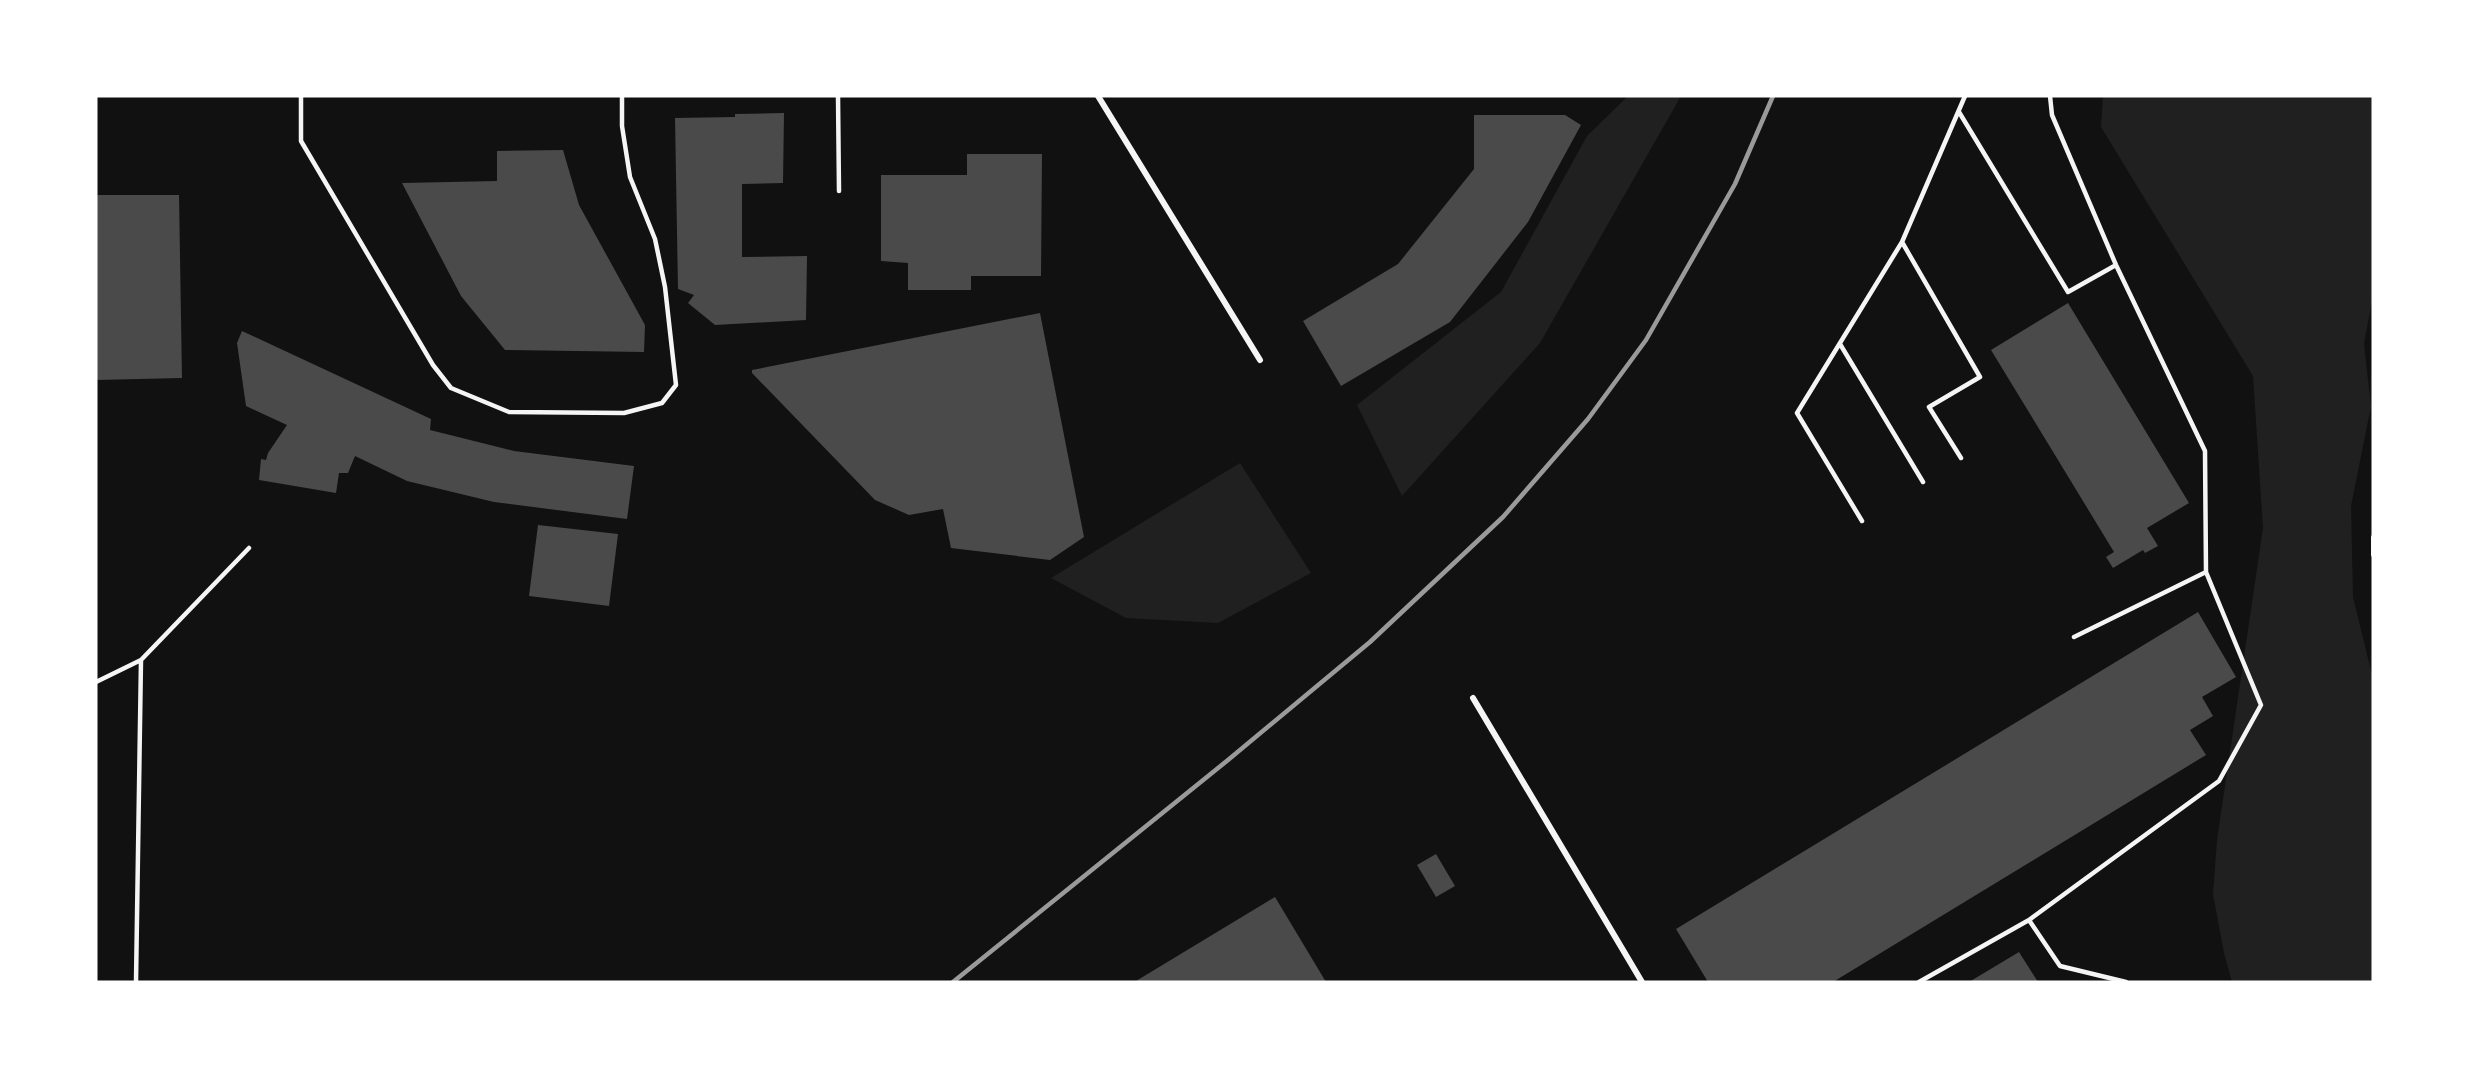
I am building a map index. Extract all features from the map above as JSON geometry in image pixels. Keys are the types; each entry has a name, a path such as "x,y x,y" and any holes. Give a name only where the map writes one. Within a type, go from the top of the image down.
{"street":[{"path":"1098,96 1260,360"},
{"path":"1473,698 1642,982"}],"lane":[{"path":"301,96 301,141 433,365 451,388 509,412 624,413 662,403 676,385 665,287 655,239 630,177 622,126 622,96"},
{"path":"838,96 839,191"},
{"path":"1862,520 1797,413 1902,242 1965,96"},
{"path":"1918,982 2029,920 2219,781 2261,705 2206,573 2205,451 2116,265 2052,115 2050,96"},
{"path":"1959,112 2068,292 2116,265"},
{"path":"1902,242 1980,377 1929,406 1961,458"},
{"path":"1840,344 1923,482"},
{"path":"96,682 141,660 249,548"},
{"path":"2074,637 2206,573"},
{"path":"136,982 141,660"},
{"path":"2029,920 2060,966 2126,982"}],"path":[{"path":"2373,537 2373,555"}],"shaded area":[{"path":"1628,96 1681,96 1540,343 1402,496 1357,405 1501,292 1587,136"},
{"path":"2103,96 2373,96 2373,295 2364,344 2371,406 2351,506 2353,597 2373,679 2373,982 2232,982 2213,894 2217,840 2263,528 2253,376 2101,127"},
{"path":"1240,463 1311,573 1218,623 1126,618 1051,578"}],"building":[{"path":"784,113 783,183 742,184 742,257 807,256 806,320 715,325 688,303 694,295 678,289 675,118"},
{"path":"1474,115 1565,115 1581,125 1528,222 1450,322 1341,386 1303,321 1398,264 1474,169"},
{"path":"563,150 579,205 645,325 644,352 505,350 461,296 402,183 497,181 497,151"},
{"path":"967,154 1042,154 1041,276 971,276 971,290 908,290 908,263 881,261 881,175 967,175"},
{"path":"96,195 179,195 182,378 96,380"},
{"path":"2068,303 2189,503 2147,528 2158,546 2145,553 2143,550 2113,568 2106,557 2114,552 1991,350"},
{"path":"1040,313 1084,537 1050,560 951,548 943,509 909,515 875,500 752,373 752,370"},
{"path":"242,331 431,419 430,430 514,451 634,466 627,519 494,502 407,481 355,456 348,473 339,473 336,493 259,480 261,459 266,460 268,453 287,425 246,406 237,343"},
{"path":"538,525 618,534 609,606 529,596"},
{"path":"2198,612 2236,677 2202,697 2213,716 2190,730 2206,755 1833,982 1708,982 1676,929"},
{"path":"1436,854 1455,886 1436,897 1417,865"},
{"path":"1275,897 1326,982 1136,981"},
{"path":"2019,952 2038,982 1969,982"}],"railway":[{"path":"953,982 1370,642 1503,517 1588,419 1646,340 1735,184 1773,96"}]}
